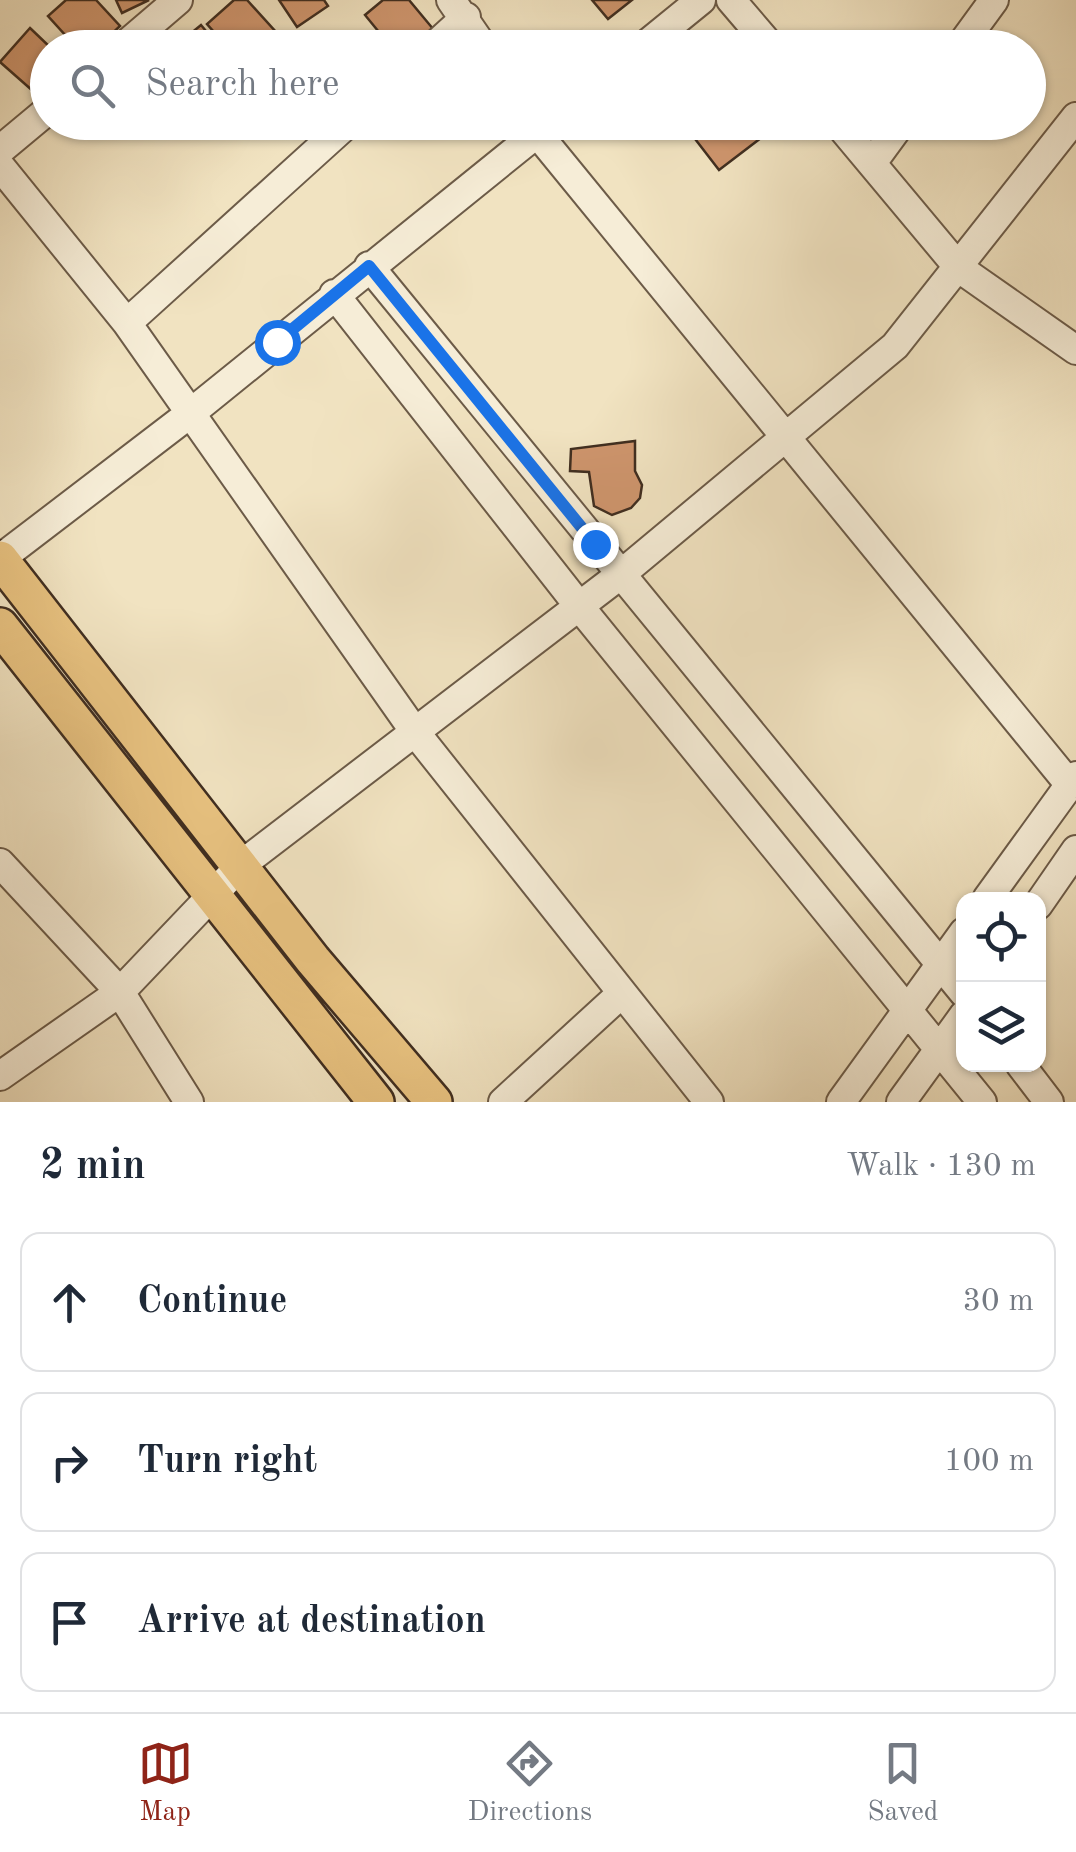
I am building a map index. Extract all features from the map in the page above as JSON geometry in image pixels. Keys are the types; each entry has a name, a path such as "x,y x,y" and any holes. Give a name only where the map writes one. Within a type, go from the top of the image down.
{"main road":[{"path":"0,559 312,960 434,1102"},
{"path":"0,626 376,1102"}],"street":[{"path":"143,30 178,0"},
{"path":"664,30 701,0"},
{"path":"731,0 757,30"},
{"path":"972,30 994,0"},
{"path":"444,30 458,9 472,30"},
{"path":"0,1076 120,992 241,865 620,574 895,346 1076,117"},
{"path":"0,150 30,125"},
{"path":"128,322 329,140"},
{"path":"0,559 192,412 521,140"},
{"path":"549,140 784,439 1073,780 993,892"},
{"path":"852,140 959,268 1076,350"},
{"path":"872,163 889,140"},
{"path":"0,166 128,322 415,732 709,1102"},
{"path":"369,266 956,983"},
{"path":"334,294 579,606 982,1102"},
{"path":"1046,893 1076,850"},
{"path":"0,863 120,992 189,1102"},
{"path":"841,1102 956,943"},
{"path":"503,1102 622,993"},
{"path":"902,1102 956,1026"},
{"path":"1026,1072 1049,1102"}],"building":[{"path":"66,0 96,0 120,26 116,30 61,30 48,16"},
{"path":"116,0 149,0 122,13"},
{"path":"234,0 247,0 274,30 212,30 207,24"},
{"path":"279,0 324,0 328,6 297,27"},
{"path":"383,0 409,0 434,30 377,30 365,15"},
{"path":"592,0 632,0 608,19"},
{"path":"30,28 30,88 0,62"},
{"path":"696,140 758,140 719,170"},
{"path":"635,441 635,471 642,485 640,498 631,508 612,515 594,506 589,472 570,471 571,449"}],"route":[{"path":"277,342 369,266 595,544"}]}
